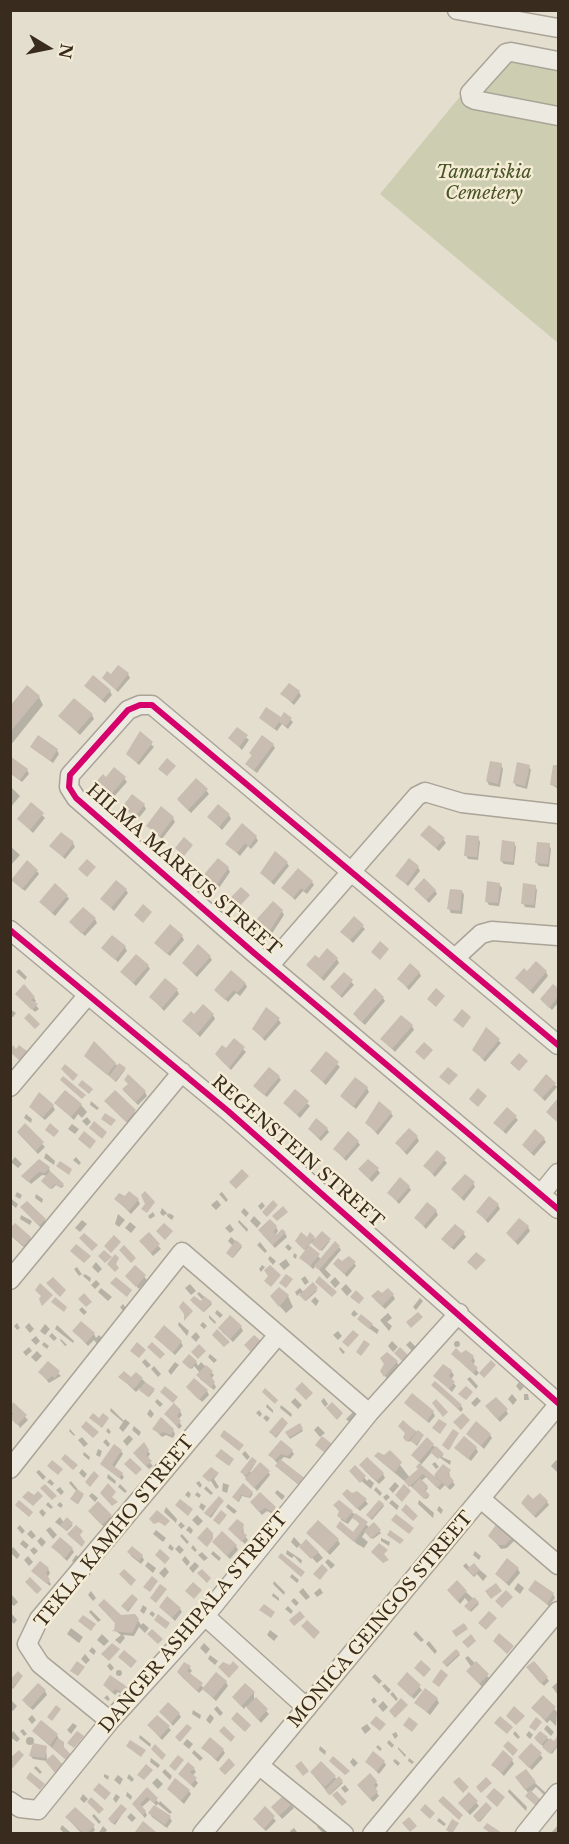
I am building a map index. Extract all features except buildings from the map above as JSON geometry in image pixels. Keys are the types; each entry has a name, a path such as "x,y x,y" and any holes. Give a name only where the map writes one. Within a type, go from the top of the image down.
{"street":[{"path":"457,10 558,28"},
{"path":"558,61 506,53 470,93 471,98 475,100 558,116"},
{"name":"HILMA MARKUS STREET","path":"558,1045 152,705 140,705 128,710 70,775 69,787 76,798 269,966 558,1209"},
{"path":"269,966 417,796 425,792 462,803 558,814"},
{"name":"REGENSTEIN STREET","path":"10,930 87,996 182,1072 459,1313 558,1404"},
{"path":"455,958 481,934 492,930 558,936"},
{"path":"10,1087 87,996"},
{"path":"10,1280 182,1072"},
{"path":"541,1194 558,1173"},
{"path":"11,1467 182,1252 369,1413"},
{"name":"DANGER ASHIPALA STREET","path":"10,1801 20,1808 38,1810 110,1721 205,1616 369,1413 459,1313"},
{"name":"TEKLA KAMHO STREET","path":"110,1721 40,1664 27,1644 39,1619 278,1335"},
{"name":"MONICA GEINGOS STREET","path":"202,1833 260,1766 558,1404"},
{"path":"481,1499 558,1565"},
{"path":"372,1833 558,1611"},
{"path":"205,1616 307,1708"},
{"path":"260,1766 344,1833"},
{"path":"525,1833 558,1793"}],"green space":[{"name":"Tamariskia Cemetery","path":"503,44 558,54 558,343 380,194"}],"cycle path":[{"path":"558,1045 152,705 140,705 128,710 70,775 69,787 76,798 254,953 558,1209"},
{"path":"10,930 228,1111 558,1403"}]}
